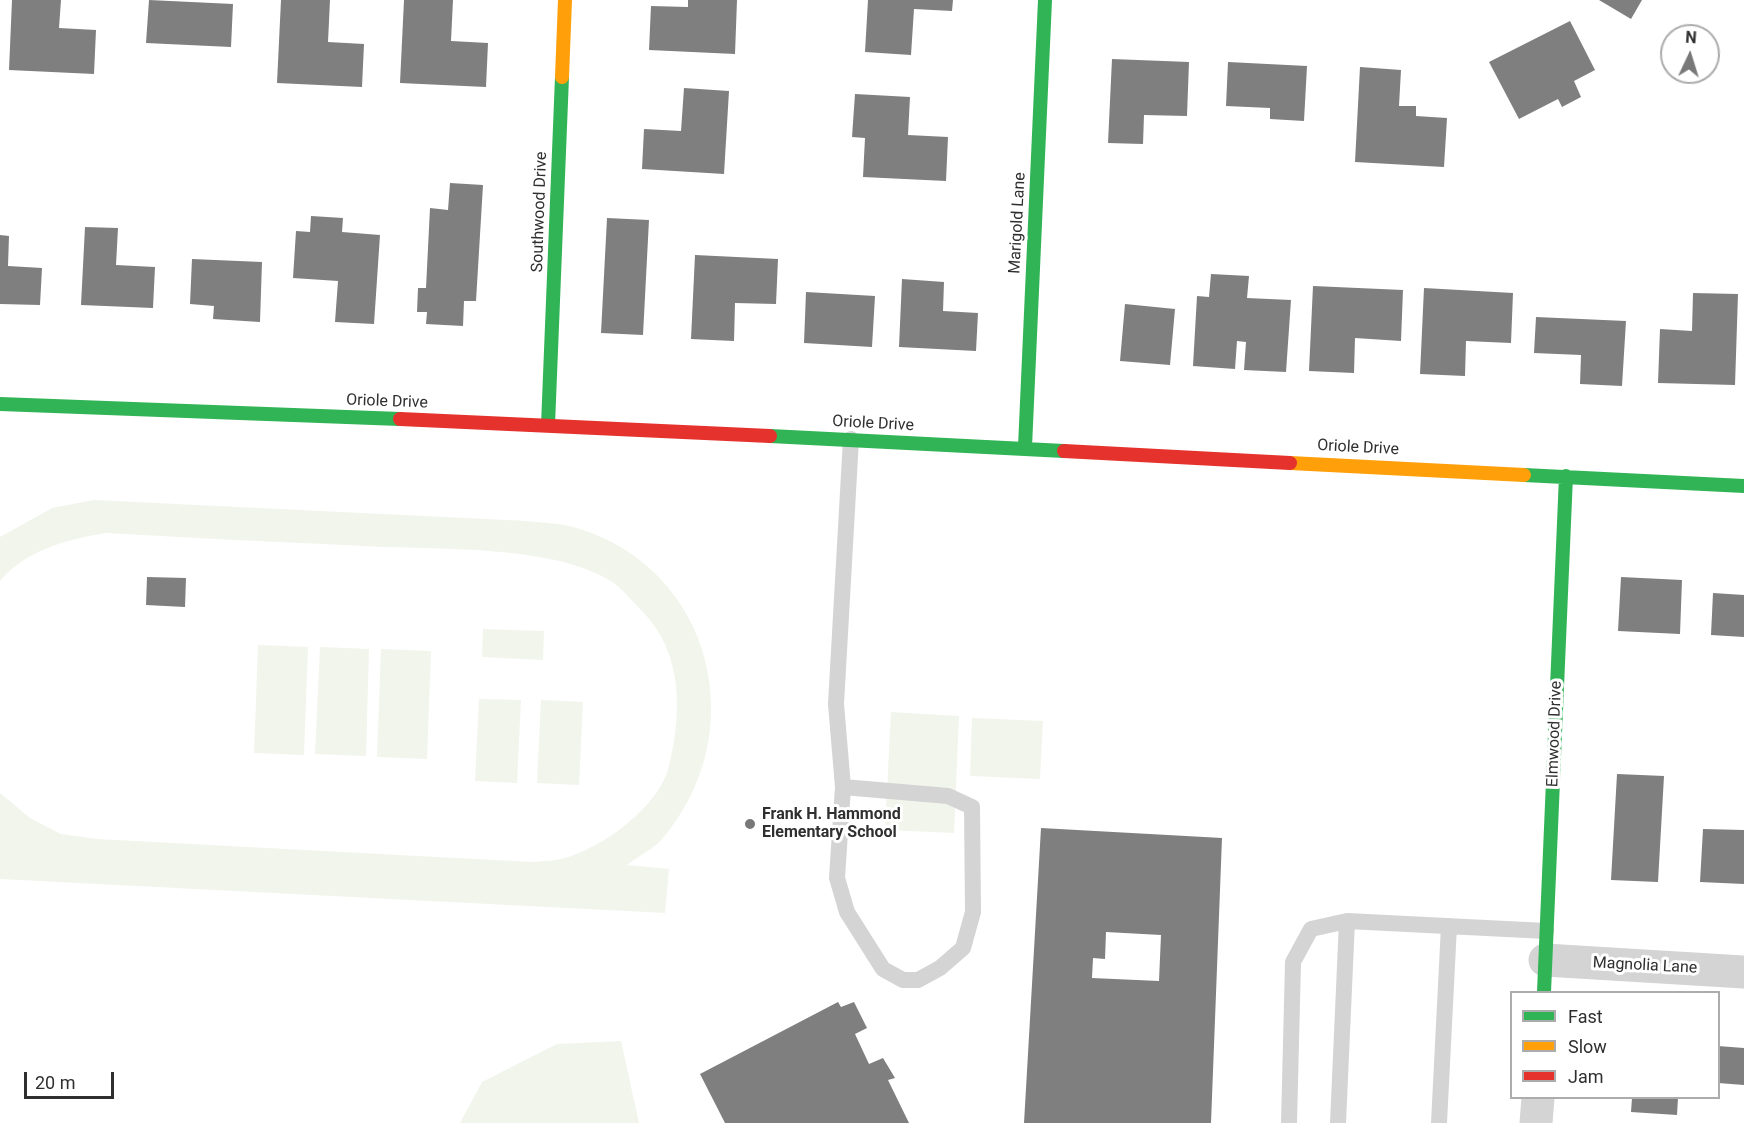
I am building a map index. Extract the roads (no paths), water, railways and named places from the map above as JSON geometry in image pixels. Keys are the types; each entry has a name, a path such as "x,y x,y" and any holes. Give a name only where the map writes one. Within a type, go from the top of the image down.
{"street":[{"name":"Southwood Drive","path":"548,425 565,0"},
{"name":"Marigold Lane","path":"1025,447 1045,0"},
{"name":"Oriole Drive","path":"0,404 548,425 1025,447 1744,486"},
{"name":"Elmwood Drive","path":"1544,991 1566,476"},
{"name":"Magnolia Lane","path":"1546,945 1744,972"},
{"path":"1536,1123 1538,1099"}],"lane":[{"path":"843,787 948,796 972,807 973,912 963,948 940,968 918,980 903,980 883,969 847,912 837,878 843,787 836,704 851,439"},
{"path":"1289,1123 1293,962 1311,929 1347,921 1449,927 1546,945"},
{"path":"1338,1123 1347,921"},
{"path":"1439,1123 1449,927"}],"place":[{"name":"Frank H. Hammond Elementary School","path":"750,824"}]}
